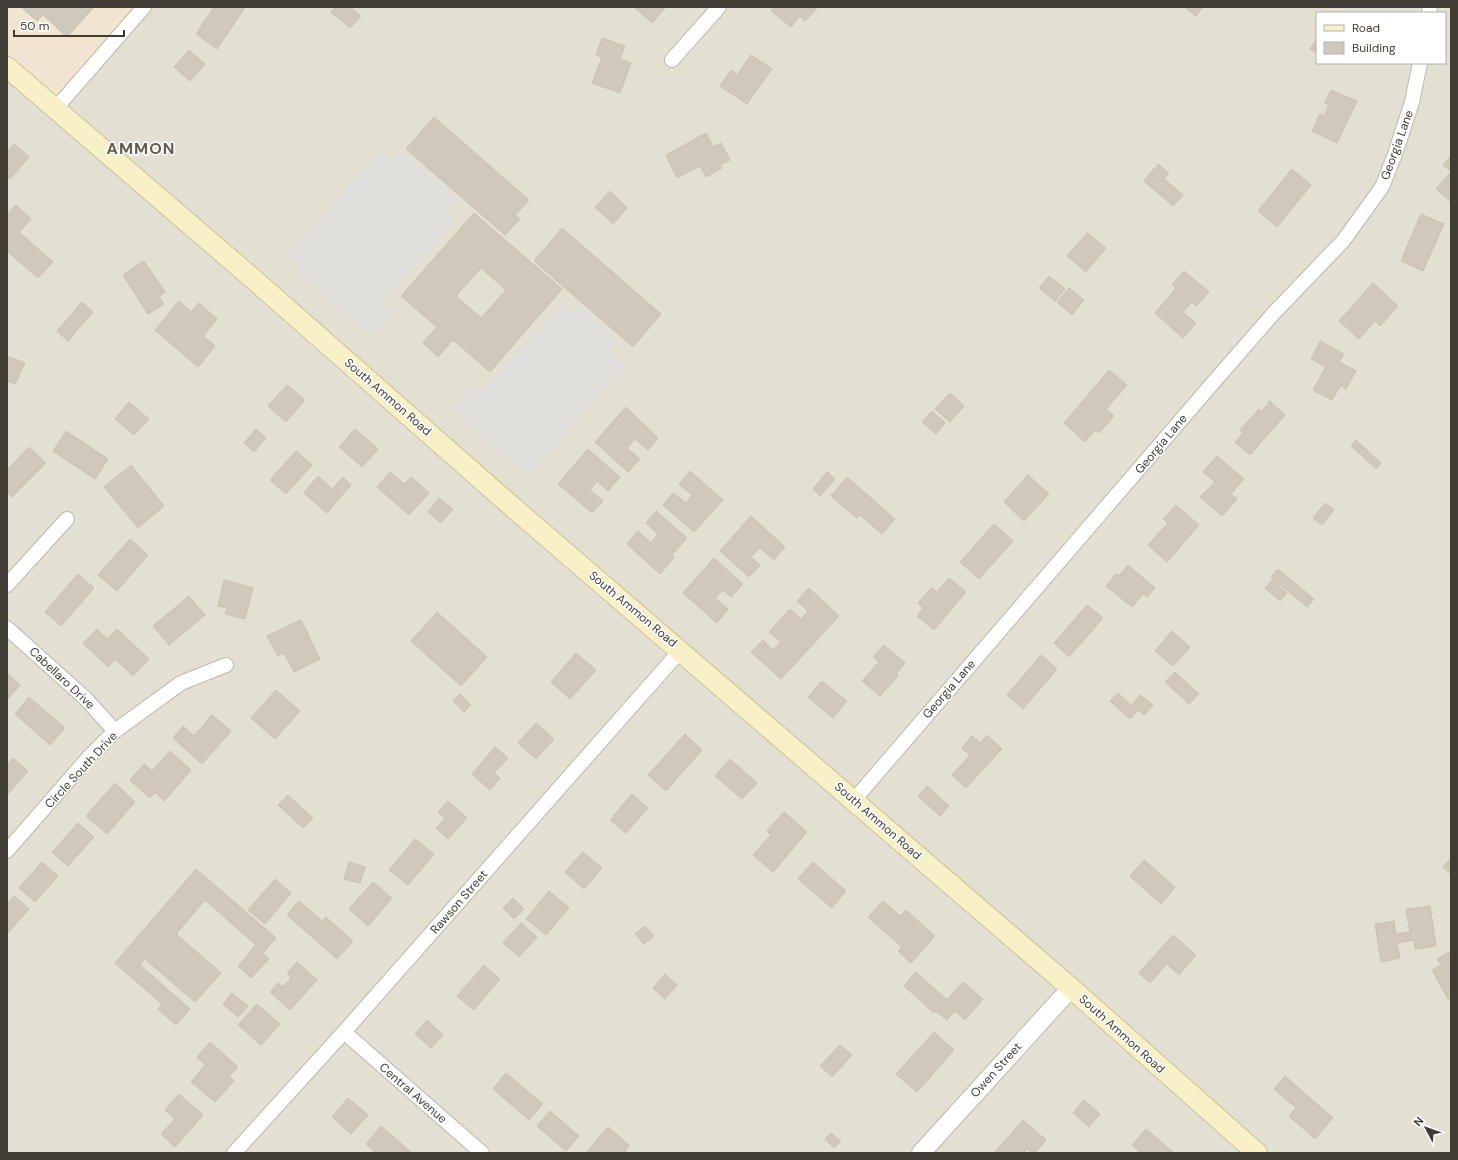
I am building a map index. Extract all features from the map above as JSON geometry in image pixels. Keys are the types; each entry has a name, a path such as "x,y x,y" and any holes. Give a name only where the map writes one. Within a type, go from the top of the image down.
{"main road":[{"name":"South Ammon Road","path":"7,67 259,284 516,510 681,650 1071,988 1257,1153"}],"street":[{"path":"56,108 144,7"},
{"path":"672,60 719,7"},
{"name":"Georgia Lane","path":"854,800 1273,314 1343,241 1382,187 1395,154 1412,102 1420,64"},
{"path":"7,585 67,519"},
{"name":"Cabellaro Drive","path":"7,628 85,698 115,731"},
{"name":"Rawson Street","path":"234,1153 344,1032 681,650"},
{"name":"Circle South Drive","path":"7,851 88,758 115,731 181,683 226,665"},
{"name":"Owen Street","path":"921,1153 1071,988"},
{"name":"Central Avenue","path":"344,1032 482,1153"}],"shaded area":[{"path":"7,7 144,7 56,108 7,66"},
{"path":"144,7 1451,7 1451,1153 7,1153 7,67"},
{"path":"381,150 393,160 401,151 456,200 445,213 455,221 382,304 392,313 371,336 296,270 300,265 289,255"},
{"path":"559,306 570,315 578,306 617,341 608,351 624,366 528,476 452,409 475,384 484,391"}],"building":[{"path":"21,7 94,7 67,37 43,15 37,21"},
{"path":"214,7 241,7 244,9 217,49 196,34"},
{"path":"335,7 350,7 361,16 350,28 331,12"},
{"path":"634,7 666,7 652,23"},
{"path":"774,7 817,8 805,21 800,16 791,27 771,11"},
{"path":"1184,7 1203,7 1196,16"},
{"path":"602,38 625,46 620,59 631,63 620,93 592,83 602,57 596,55"},
{"path":"1316,40 1316,53 1310,49"},
{"path":"189,50 205,64 190,81 174,67"},
{"path":"751,55 772,69 747,104 720,86 731,70 737,75"},
{"path":"1331,90 1357,101 1337,143 1312,131 1320,114 1324,116 1329,105 1325,103"},
{"path":"434,117 529,200 515,215 520,219 505,235 406,149"},
{"path":"706,133 713,147 721,143 730,160 720,165 722,168 706,177 700,166 677,178 666,155"},
{"path":"14,144 29,157 10,179 7,176 7,152"},
{"path":"1451,156 1451,171 1443,165"},
{"path":"1158,164 1169,173 1164,179 1183,195 1173,206 1144,181"},
{"path":"1292,169 1311,185 1277,227 1258,211"},
{"path":"1451,172 1451,202 1436,189"},
{"path":"610,191 627,208 613,224 595,207"},
{"path":"16,205 31,219 19,232 53,262 38,278 7,251 7,215"},
{"path":"474,213 562,289 490,372 453,340 438,357 423,343 437,327 401,296","holes":["481,268 506,290 481,318 456,296"]},
{"path":"1421,214 1444,224 1423,271 1401,261"},
{"path":"562,228 661,314 633,347 534,261"},
{"path":"1087,233 1106,248 1086,272 1067,256"},
{"path":"144,261 165,292 159,296 164,304 148,314 123,275"},
{"path":"1184,271 1209,292 1196,306 1192,302 1183,312 1196,323 1183,338 1155,313 1176,288 1172,285"},
{"path":"1049,276 1065,289 1055,301 1039,288"},
{"path":"1373,283 1398,306 1380,326 1375,321 1359,339 1339,321"},
{"path":"1069,288 1084,300 1072,315 1057,302"},
{"path":"179,301 191,312 199,303 217,319 203,336 215,346 198,367 155,330"},
{"path":"82,302 93,312 68,341 57,331"},
{"path":"1320,341 1344,354 1339,362 1356,371 1346,389 1341,385 1332,400 1313,390 1326,367 1311,359"},
{"path":"7,356 25,363 15,384 7,381"},
{"path":"1109,370 1127,385 1106,409 1114,416 1099,433 1095,430 1085,442 1064,423"},
{"path":"287,385 305,400 286,422 268,406"},
{"path":"950,393 964,406 950,422 935,409"},
{"path":"1270,401 1285,415 1250,455 1235,442 1243,433 1240,430 1259,409 1262,411"},
{"path":"129,402 149,419 134,435 115,419"},
{"path":"626,407 658,438 648,450 635,439 627,448 640,459 628,472 595,442"},
{"path":"932,411 945,423 936,434 922,422"},
{"path":"256,429 266,438 254,452 244,443"},
{"path":"355,429 378,449 362,467 339,447"},
{"path":"66,431 108,459 95,479 53,451"},
{"path":"1356,440 1381,463 1376,469 1351,446"},
{"path":"29,447 46,463 12,497 7,493 7,470"},
{"path":"588,449 620,477 608,491 597,481 590,490 603,501 592,513 558,484"},
{"path":"296,451 312,465 286,494 270,480"},
{"path":"1217,456 1244,479 1231,494 1237,499 1222,516 1200,497 1215,482 1203,472"},
{"path":"131,465 164,506 138,528 104,487"},
{"path":"690,471 723,500 694,532 663,505 673,493 686,503 692,495 679,484"},
{"path":"390,472 404,484 411,477 429,493 409,515 377,487"},
{"path":"827,472 835,479 820,496 813,489"},
{"path":"1028,475 1049,494 1024,521 1004,502"},
{"path":"318,476 332,489 343,477 351,485 327,513 304,493"},
{"path":"847,477 895,519 882,534 860,515 857,518 831,496"},
{"path":"439,498 453,509 441,523 428,512"},
{"path":"1325,503 1334,510 1322,525 1313,518"},
{"path":"1176,505 1199,525 1167,562 1148,545 1168,523 1163,519"},
{"path":"656,511 687,538 672,555 674,558 660,574 627,544 638,531 651,543 658,534 646,523"},
{"path":"751,516 785,547 774,560 760,548 751,557 760,565 749,577 720,551"},
{"path":"994,524 1013,541 979,579 960,562"},
{"path":"130,539 148,555 117,591 98,575"},
{"path":"714,558 743,584 731,597 723,590 715,598 728,609 717,623 683,593"},
{"path":"1128,565 1155,588 1147,597 1143,594 1132,607 1106,586 1116,574 1119,576"},
{"path":"1278,569 1314,599 1307,607 1271,577"},
{"path":"78,574 94,588 61,626 45,612"},
{"path":"949,578 966,592 934,630 917,616 923,608 918,603 931,588 937,592"},
{"path":"224,580 253,588 245,619 225,614 227,608 218,606"},
{"path":"1272,580 1287,593 1280,601 1265,588"},
{"path":"809,588 839,616 781,679 751,652 763,640 773,650 781,642 769,632 790,609 801,619 808,611 797,601"},
{"path":"189,596 205,615 169,645 153,626"},
{"path":"1087,605 1103,618 1069,657 1054,643"},
{"path":"437,612 487,657 461,686 411,641"},
{"path":"301,620 320,659 294,672 284,653 278,656 267,636"},
{"path":"97,629 107,639 117,629 149,659 133,676 115,659 108,667 83,643"},
{"path":"1172,631 1190,647 1173,666 1155,651"},
{"path":"884,645 905,663 896,674 898,676 880,696 862,681 879,662 873,657"},
{"path":"576,653 596,670 570,699 551,682"},
{"path":"1041,655 1057,669 1023,709 1007,695"},
{"path":"1175,672 1199,694 1189,704 1165,682"},
{"path":"7,673 20,685 7,700"},
{"path":"822,681 847,701 833,718 808,697"},
{"path":"276,690 300,711 275,739 251,718"},
{"path":"1118,693 1137,711 1130,719 1110,701"},
{"path":"460,694 471,705 464,712 453,701"},
{"path":"1140,695 1153,705 1144,715 1132,705"},
{"path":"29,697 65,728 50,745 15,714"},
{"path":"212,715 231,731 202,764 173,738 183,726 194,736"},
{"path":"536,723 554,739 536,759 518,743"},
{"path":"685,734 702,750 666,791 648,775"},
{"path":"987,735 1002,749 966,788 952,775 970,755 962,748 972,736 980,743"},
{"path":"495,747 508,758 494,773 500,778 490,790 472,774"},
{"path":"170,751 191,770 164,801 155,792 150,798 130,780 144,764 152,771"},
{"path":"13,758 28,771 7,795 7,765"},
{"path":"730,759 757,783 742,799 715,776"},
{"path":"115,783 135,802 107,834 86,816"},
{"path":"927,786 949,806 940,816 918,796"},
{"path":"632,794 648,808 626,833 610,820"},
{"path":"288,795 313,818 303,828 278,805"},
{"path":"448,801 467,818 448,839 436,828 445,818 438,812"},
{"path":"784,812 807,832 773,872 753,855 771,835 767,831"},
{"path":"78,823 94,837 68,866 52,852"},
{"path":"415,839 434,854 408,885 389,870"},
{"path":"583,852 602,868 584,889 565,872"},
{"path":"1451,858 1451,874 1443,867"},
{"path":"1144,860 1175,887 1161,904 1130,876"},
{"path":"42,862 58,876 35,902 19,888"},
{"path":"349,862 365,867 360,883 344,879"},
{"path":"813,862 846,891 832,908 798,879"},
{"path":"196,869 276,938 263,953 269,959 251,978 238,966 256,945 205,900 176,934 221,973 195,1002 145,959 140,965 190,1009 176,1025 158,1009 162,1004 115,963"},
{"path":"275,879 291,893 265,924 248,910"},
{"path":"373,882 392,898 368,926 349,909"},
{"path":"549,891 569,908 546,935 526,919"},
{"path":"14,896 29,909 7,934 7,904"},
{"path":"513,898 524,909 514,919 503,908"},
{"path":"299,901 322,921 326,917 353,941 337,959 287,915"},
{"path":"883,901 900,916 906,910 935,936 911,963 898,951 902,947 868,917"},
{"path":"1430,906 1436,946 1415,949 1414,940 1397,943 1400,958 1381,962 1375,924 1394,921 1396,934 1410,932 1406,909"},
{"path":"521,923 537,937 519,957 503,943"},
{"path":"645,926 654,936 644,944 635,934"},
{"path":"1173,935 1196,955 1179,975 1167,964 1150,983 1139,973"},
{"path":"1451,951 1451,997 1448,999 1432,970 1441,965 1437,959"},
{"path":"297,962 317,980 290,1010 270,992 278,983 283,987 291,978 287,973"},
{"path":"484,965 500,979 474,1010 457,996"},
{"path":"916,972 947,1000 963,982 983,999 965,1020 955,1011 947,1020 936,1011 934,1013 904,986"},
{"path":"665,974 677,985 665,999 653,988"},
{"path":"232,993 248,1006 238,1017 223,1004"},
{"path":"257,1004 280,1024 261,1045 238,1025"},
{"path":"427,1020 443,1035 431,1048 415,1034"},
{"path":"934,1032 954,1050 917,1092 896,1074"},
{"path":"210,1042 238,1067 229,1077 234,1081 215,1102 191,1082 205,1065 197,1057"},
{"path":"840,1045 852,1055 832,1077 820,1066"},
{"path":"506,1073 543,1104 529,1120 493,1089"},
{"path":"1285,1076 1333,1118 1315,1139 1289,1116 1296,1108 1274,1089"},
{"path":"179,1094 203,1115 175,1147 161,1134 175,1119 165,1110"},
{"path":"348,1098 368,1115 351,1134 332,1117"},
{"path":"1084,1100 1100,1114 1089,1127 1073,1113"},
{"path":"550,1111 579,1136 566,1151 537,1126"},
{"path":"1023,1120 1046,1140 1035,1153 1031,1153 1027,1149 1023,1153 994,1153"},
{"path":"381,1126 412,1153 376,1153 366,1144"},
{"path":"608,1127 629,1145 624,1153 586,1153"},
{"path":"1146,1129 1174,1153 1141,1153 1132,1145"},
{"path":"831,1133 841,1141 834,1148 825,1139"}],"district":[{"name":"AMMON","path":"141,148"}]}
